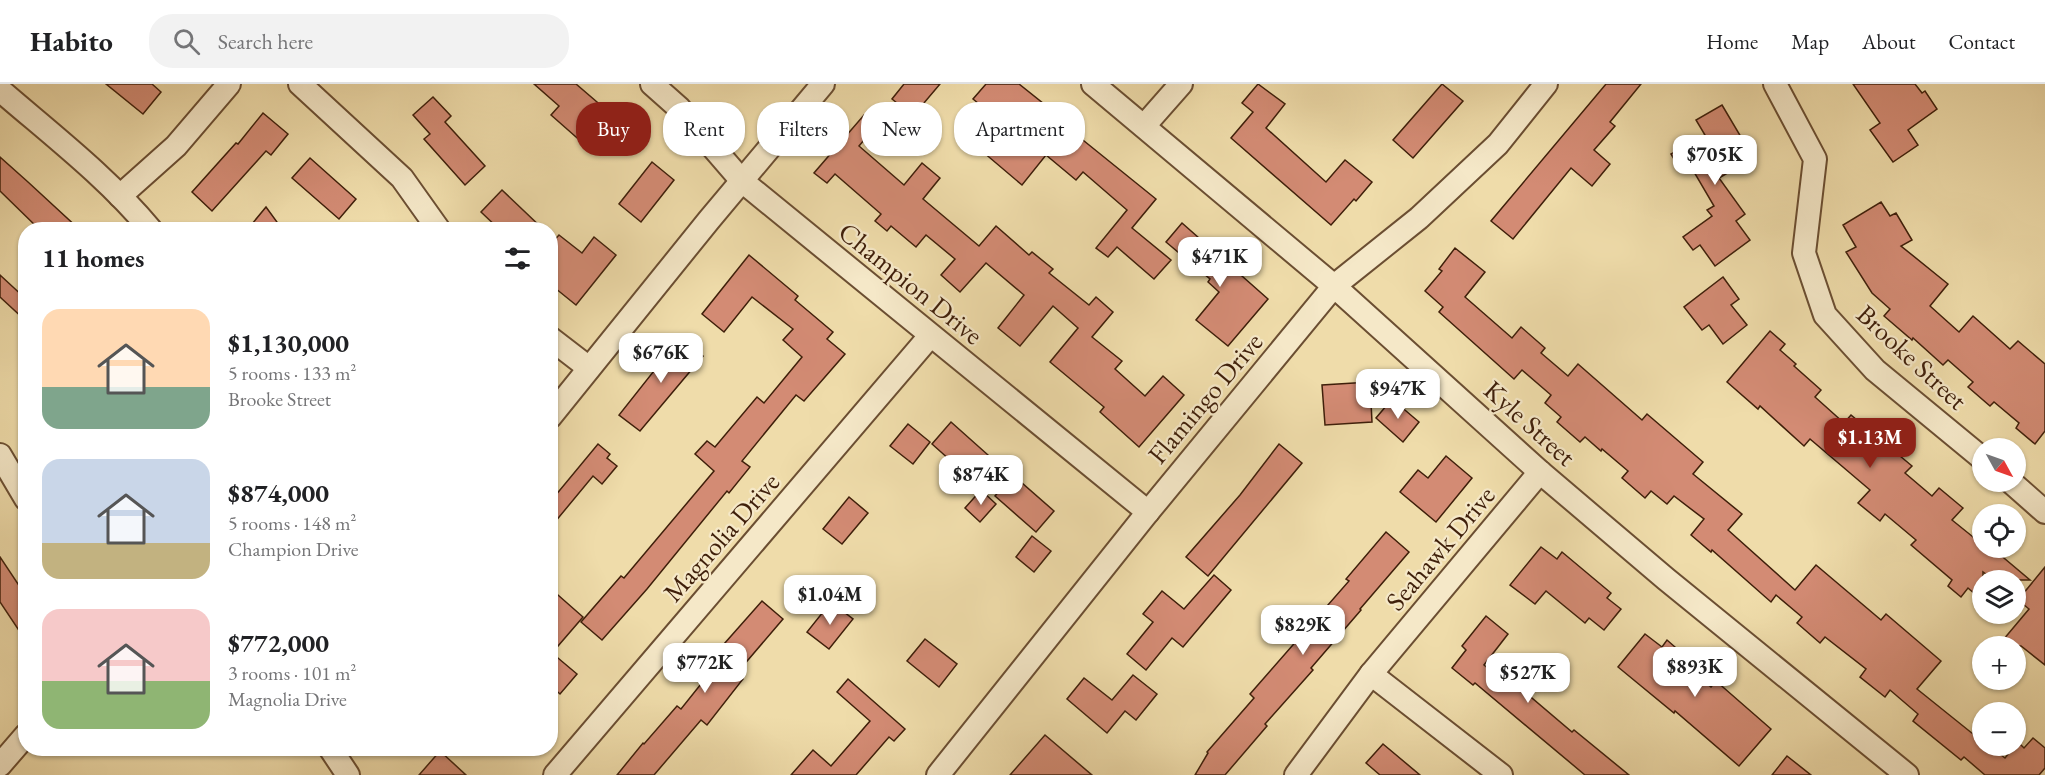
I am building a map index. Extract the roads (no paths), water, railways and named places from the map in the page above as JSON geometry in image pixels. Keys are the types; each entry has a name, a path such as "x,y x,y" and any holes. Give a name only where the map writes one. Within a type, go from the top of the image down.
{"street":[{"path":"120,196 176,146 229,84"},
{"path":"300,84 402,178 432,222"},
{"name":"Champion Drive","path":"652,84 679,108 742,181 1148,512"},
{"path":"558,407 823,84"},
{"name":"Kyle Street","path":"1093,84 1334,286 1540,472 1666,579 1906,775"},
{"path":"1144,126 1181,84"},
{"name":"Flamingo Drive","path":"938,775 1148,512 1334,286 1419,218 1498,144 1546,84"},
{"name":"Brooke Street","path":"1775,84 1815,159 1804,253 1825,315 1875,370 1972,450"},
{"path":"0,90 85,163 144,222"},
{"name":"Magnolia Drive","path":"555,775 930,336"},
{"path":"558,344 589,368"},
{"path":"0,455 18,485"},
{"name":"Seahawk Drive","path":"1296,775 1371,675 1540,472"},
{"path":"2022,492 2045,512"},
{"path":"1371,675 1501,775"},
{"path":"0,765 18,744"},
{"path":"335,756 348,775"}]}
